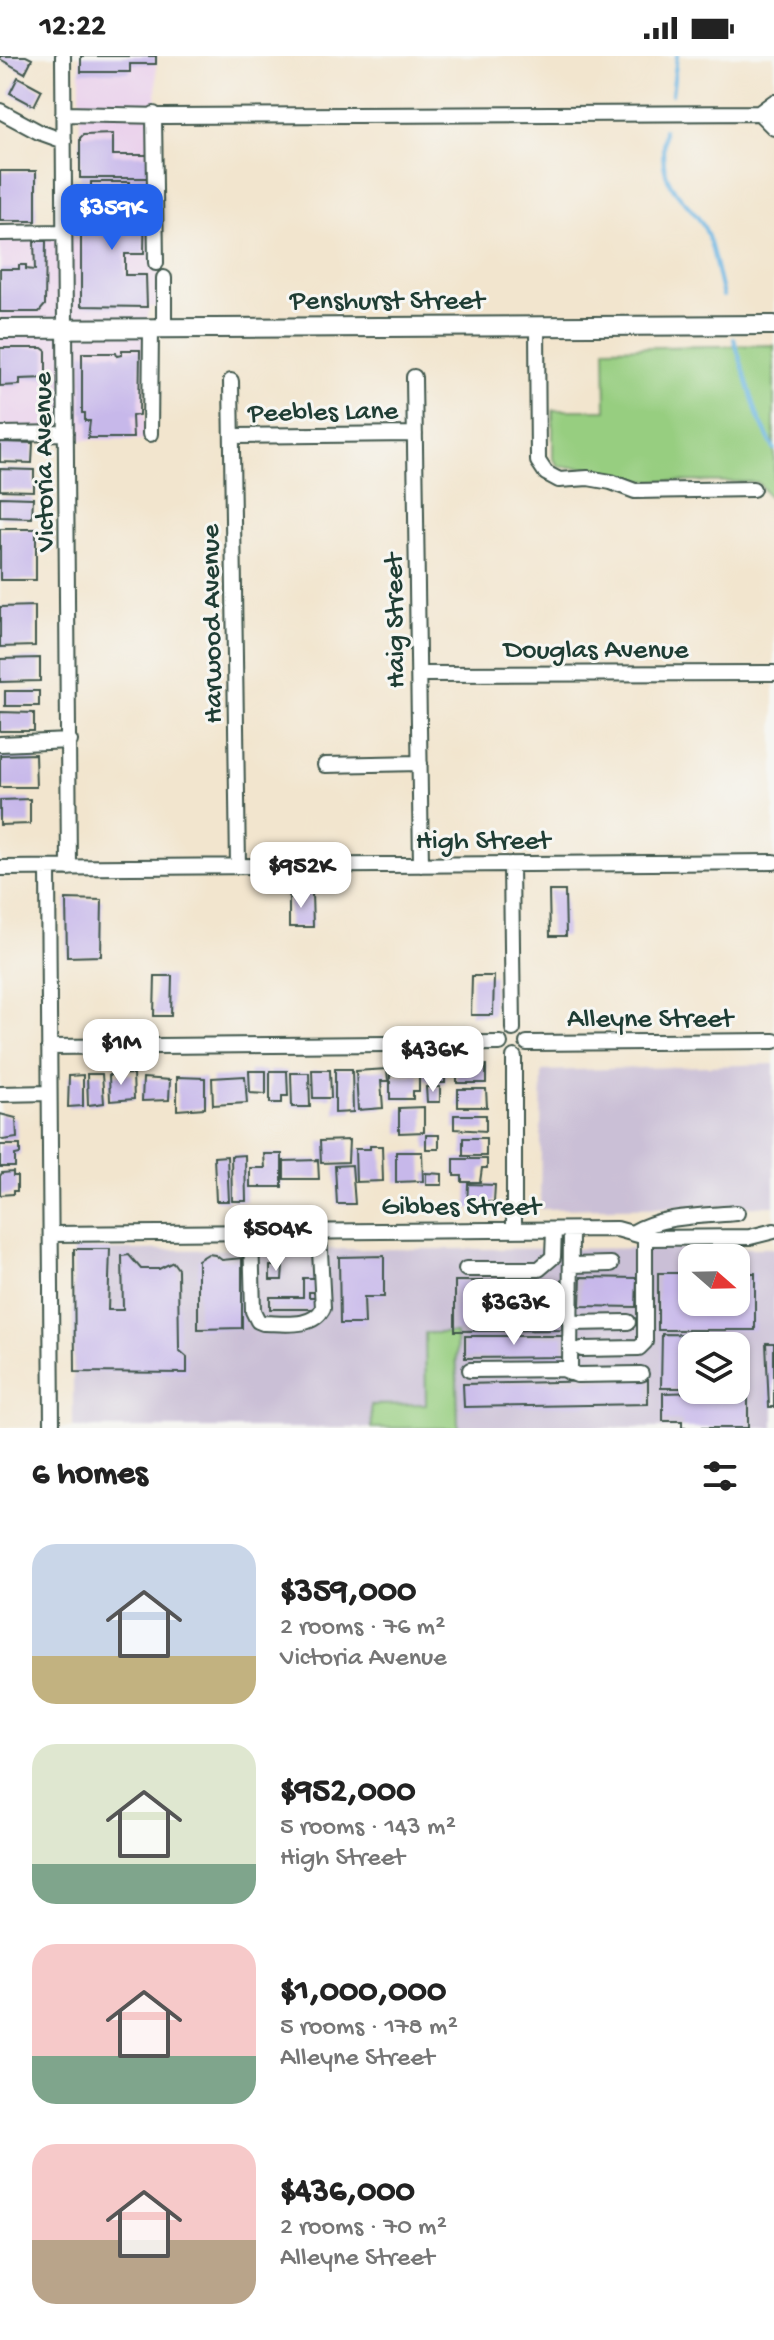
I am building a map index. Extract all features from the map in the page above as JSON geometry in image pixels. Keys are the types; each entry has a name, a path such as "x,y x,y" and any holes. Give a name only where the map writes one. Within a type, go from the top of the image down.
{"main road":[{"name":"Penshurst Street","path":"0,329 774,325"}],"street":[{"name":"Victoria Avenue","path":"63,56 69,868"},
{"path":"766,113 774,102"},
{"path":"0,111 39,132 64,141"},
{"path":"63,114 766,113"},
{"path":"766,113 774,128"},
{"path":"154,114 156,263"},
{"path":"0,233 64,232"},
{"path":"150,434 157,327 164,278"},
{"path":"537,326 538,461 546,473 559,480 588,478 635,491 753,489"},
{"name":"Haig Street","path":"414,377 421,865"},
{"name":"Harwood Avenue","path":"231,381 238,866"},
{"path":"0,434 66,433"},
{"name":"Peebles Lane","path":"232,436 415,434"},
{"name":"Douglas Avenue","path":"418,674 774,673"},
{"path":"0,744 70,741"},
{"path":"325,765 420,763"},
{"name":"High Street","path":"0,868 774,862"},
{"path":"511,864 513,1029"},
{"path":"48,869 52,1428"},
{"path":"513,1029 522,1032 527,1043 522,1054 514,1057 505,1054 500,1043 505,1032 513,1029"},
{"name":"Alleyne Street","path":"527,1043 774,1041"},
{"path":"49,1047 500,1043"},
{"path":"514,1057 514,1229"},
{"path":"0,1094 49,1093"},
{"path":"582,1349 639,1348 645,1342 638,1235 642,1227 678,1219 737,1213"},
{"name":"Gibbes Street","path":"51,1234 617,1229 638,1235 750,1237 774,1231"},
{"path":"466,1269 539,1269 553,1257 554,1230"},
{"path":"570,1373 571,1230"},
{"path":"251,1232 253,1311 258,1321 263,1323 313,1322 319,1316 323,1308 319,1232"},
{"path":"571,1265 611,1264"},
{"path":"570,1323 628,1322"},
{"path":"470,1370 563,1369 577,1375 641,1374"}],"shaded area":[{"path":"80,56 156,56 159,307 149,307 144,349 145,440 77,440 76,428 0,429 0,238 80,236"},
{"path":"774,1064 774,1206 540,1209 542,1071"},
{"path":"678,1248 678,1316 750,1316 750,1248 774,1248 774,1428 458,1428 372,1405 372,1428 73,1428 73,1250"}],"green space":[{"path":"774,345 774,503 757,482 635,481 597,469 559,466 553,458 553,410 606,410 605,348"},
{"path":"425,1333 456,1333 458,1428 372,1428 371,1405 426,1404"}],"building":[{"path":"0,56 26,56 32,59 25,73 0,59"},
{"path":"81,56 156,56 156,64 130,64 130,72 81,72"},
{"path":"18,77 42,90 34,106 10,93"},
{"path":"113,134 113,155 151,155 151,178 80,178 80,138 83,135"},
{"path":"0,171 36,171 36,221 0,221"},
{"path":"91,182 130,182 130,197 91,197"},
{"path":"81,199 145,199 144,254 125,254 125,275 146,275 147,307 81,306"},
{"path":"34,241 46,241 45,305 39,312 0,312 0,269 19,269 19,265 26,265 26,269 35,270"},
{"path":"0,348 42,348 46,351 46,378 20,379 20,385 0,386"},
{"path":"122,350 140,350 139,415 132,416 133,438 88,438 90,421 85,421 85,413 82,413 82,353 116,353 117,356 122,355"},
{"path":"0,442 33,443 32,463 0,462"},
{"path":"0,469 34,470 34,491 0,490"},
{"path":"0,497 33,498 32,518 0,517"},
{"path":"0,529 36,529 36,580 0,580"},
{"path":"35,606 35,646 0,647 0,607"},
{"path":"40,658 40,681 0,682 0,659"},
{"path":"5,691 39,691 39,706 5,706"},
{"path":"0,712 34,713 34,731 0,731"},
{"path":"35,754 36,787 0,787 0,755"},
{"path":"30,799 30,824 0,825 0,800"},
{"path":"549,891 565,891 566,936 550,936"},
{"path":"289,893 312,893 313,927 289,927"},
{"path":"66,899 102,900 101,956 67,957"},
{"path":"155,976 172,976 171,1016 154,1016"},
{"path":"472,976 494,976 493,1015 471,1015"},
{"path":"424,1063 445,1063 445,1083 430,1083 424,1078"},
{"path":"457,1065 486,1065 486,1083 457,1083"},
{"path":"335,1069 352,1069 353,1112 335,1113"},
{"path":"387,1069 388,1081 381,1081 383,1108 358,1110 356,1071"},
{"path":"312,1070 330,1070 331,1098 313,1098"},
{"path":"249,1071 266,1071 266,1094 250,1093"},
{"path":"270,1071 287,1071 288,1096 282,1096 282,1103 270,1103"},
{"path":"291,1073 309,1073 310,1107 292,1107"},
{"path":"87,1074 102,1074 104,1103 88,1105"},
{"path":"133,1074 134,1099 110,1101 109,1075"},
{"path":"83,1075 83,1106 68,1107 69,1076"},
{"path":"390,1075 419,1075 419,1091 413,1091 413,1099 390,1099"},
{"path":"245,1076 247,1103 213,1105 212,1078"},
{"path":"177,1077 205,1078 205,1108 177,1110"},
{"path":"143,1078 170,1080 169,1100 142,1101"},
{"path":"426,1087 440,1087 440,1102 427,1102"},
{"path":"458,1089 486,1089 487,1107 458,1107"},
{"path":"424,1107 424,1132 399,1133 399,1108"},
{"path":"0,1114 16,1118 17,1138 0,1138"},
{"path":"454,1115 486,1115 486,1131 454,1129"},
{"path":"426,1135 439,1135 439,1149 426,1149"},
{"path":"463,1138 486,1138 486,1156 463,1156"},
{"path":"349,1140 348,1162 321,1163 320,1141"},
{"path":"0,1145 20,1145 20,1154 15,1155 15,1167 0,1167"},
{"path":"370,1146 382,1146 383,1181 356,1182 355,1149 370,1149"},
{"path":"396,1152 422,1152 423,1181 396,1182"},
{"path":"264,1154 282,1154 282,1187 250,1187 250,1168 265,1168"},
{"path":"245,1155 246,1201 232,1201 231,1156"},
{"path":"227,1156 229,1201 216,1201 214,1157"},
{"path":"454,1159 487,1159 487,1168 482,1168 480,1182 462,1182 462,1176 454,1176"},
{"path":"318,1160 319,1179 284,1179 284,1161"},
{"path":"352,1165 355,1204 337,1204 335,1166"},
{"path":"13,1172 13,1176 17,1176 17,1191 0,1195 0,1176"},
{"path":"426,1173 442,1174 442,1185 426,1185"},
{"path":"468,1184 495,1185 494,1202 481,1202 480,1209 467,1208"},
{"path":"74,1249 110,1249 108,1310 123,1310 122,1256 129,1255 141,1269 159,1269 173,1262 178,1269 179,1350 187,1357 187,1373 75,1372"},
{"path":"208,1254 222,1260 242,1258 242,1328 198,1329 198,1260"},
{"path":"384,1256 384,1297 364,1297 365,1324 340,1324 339,1257"},
{"path":"270,1266 283,1266 282,1280 270,1280"},
{"path":"658,1273 678,1273 678,1316 750,1316 750,1273 755,1273 755,1330 658,1330"},
{"path":"581,1277 637,1278 636,1307 580,1306"},
{"path":"303,1278 316,1278 316,1292 309,1292 309,1297 317,1297 316,1309 270,1309 270,1297 303,1297"},
{"path":"455,1281 562,1281 562,1330 455,1331"},
{"path":"662,1334 678,1334 678,1388 661,1388"},
{"path":"465,1336 563,1336 563,1357 465,1358"},
{"path":"766,1343 774,1343 774,1407 769,1407"},
{"path":"648,1380 648,1404 464,1407 463,1384"},
{"path":"663,1393 678,1393 678,1404 748,1404 748,1428 682,1428 682,1421 663,1421"}],"waterway":[{"path":"672,94 677,56"},
{"path":"664,130 663,158 668,178 705,229 723,296"},
{"path":"734,339 758,417 774,449"}]}
